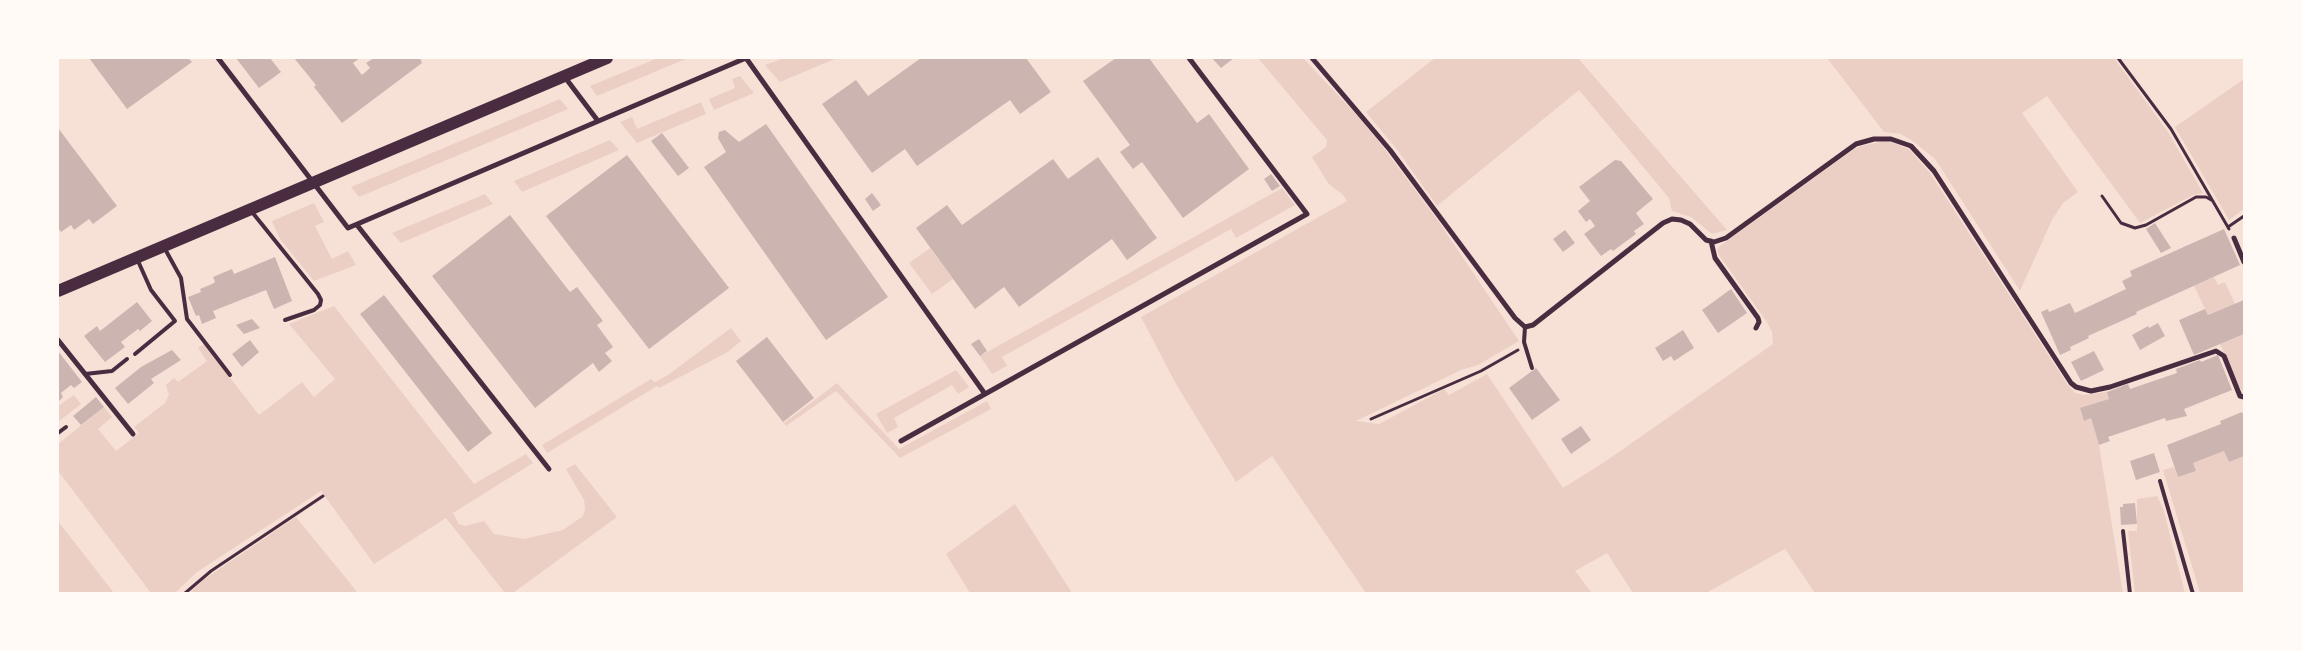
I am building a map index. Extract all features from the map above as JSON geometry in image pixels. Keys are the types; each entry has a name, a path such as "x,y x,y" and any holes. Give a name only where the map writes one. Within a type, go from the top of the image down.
{"main road":[{"path":"58,292 607,58"}],"street":[{"path":"218,58 348,228 746,58 985,394"},
{"path":"901,441 1307,214 1189,58"},
{"path":"1312,58 1390,150 1515,318 1526,327 1533,325 1672,219 1682,220 1690,224 1706,240 1726,238 1856,144 1874,139 1891,139 1911,146 1934,171 2071,383 2076,387 2091,391 2110,387 2216,351 2224,356 2240,396 2244,398"},
{"path":"564,76 598,121"},
{"path":"357,225 549,469"},
{"path":"2234,238 2244,262"},
{"path":"1711,241 1715,258 1758,318 1759,322 1756,328"},
{"path":"58,340 133,434"}],"lane":[{"path":"250,210 321,300 320,305 314,310 285,320"},
{"path":"164,247 181,278 187,319 230,375"},
{"path":"135,354 175,321 150,290 137,258"},
{"path":"1526,327 1525,346 1532,368"},
{"path":"85,374 112,371 127,359"},
{"path":"58,433 66,427"},
{"path":"2160,481 2193,594"},
{"path":"2122,530 2130,594"}],"path":[{"path":"2118,58 2171,129 2234,238"},
{"path":"2102,196 2121,223 2135,228 2146,225 2196,198 2206,197 2214,201"},
{"path":"2228,227 2244,216"},
{"path":"1371,419 1481,371 1525,346"},
{"path":"184,594 194,583 211,571 323,496"}],"shaded area":[{"path":"658,58 688,58 597,96 590,86"},
{"path":"784,58 837,58 780,82 765,65"},
{"path":"1258,58 1303,58 1357,115 1439,222 1519,341 1478,365 1461,370 1356,421 1379,424 1444,389 1449,395 1487,374 1563,488 1606,461 1773,344 1772,332 1767,322 1719,255 1717,250 1720,246 1853,150 1861,146 1881,142 1891,142 1909,149 1930,173 2068,385 2075,393 2084,395 2107,392 2109,399 2080,409 2084,420 2091,418 2099,445 2123,593 1815,593 1785,549 1706,593 1633,593 1607,553 1575,571 1592,593 1366,593 1272,456 1236,482 1176,384 1141,317 1347,201 1343,195 1328,183 1312,157 1326,147 1327,140"},
{"path":"1435,58 1578,58 1727,230 1712,234 1691,217 1672,211 1669,198 1579,90 1437,206 1398,151 1366,112"},
{"path":"1827,58 2114,58 2168,132 2203,193 2193,195 2140,223 2047,96 2022,113 2078,192 2063,203 2052,220 2020,291 1935,159 1901,134 1884,132"},
{"path":"740,76 754,93 714,110 709,99 735,88 732,79"},
{"path":"2244,79 2244,209 2229,220 2175,127"},
{"path":"560,99 568,109 359,197 351,187"},
{"path":"701,102 706,114 637,143 620,122 632,117 637,129"},
{"path":"610,140 619,150 522,192 514,181"},
{"path":"1282,188 1295,205 1236,238 1231,229 1002,357 1007,366 992,374 980,356"},
{"path":"485,194 493,204 401,243 392,233"},
{"path":"314,203 324,222 315,226 332,259 348,251 356,265 314,281 280,239 272,221"},
{"path":"930,248 953,279 932,294 909,263"},
{"path":"2214,277 2218,285 2225,282 2235,304 2208,315 2194,286"},
{"path":"334,306 474,484 526,454 533,463 453,513 459,524 465,526 484,521 494,534 524,539 563,530 583,516 585,509 584,500 566,469 575,464 617,517 513,593 505,593 446,518 374,564 321,491 197,572 175,593 151,593 58,471 58,444 104,407 112,417 98,429 116,451 139,433 134,427 165,403 169,395 166,385 174,378 178,382 207,361 198,348 204,344 259,415 302,382 314,397 335,379 289,324"},
{"path":"731,328 741,341 728,352 659,388 657,386 547,453 542,445 651,379 655,382 668,375"},
{"path":"2244,334 2244,393 2237,384 2220,344"},
{"path":"956,370 969,387 958,394 952,385 894,418 898,427 887,433 876,414"},
{"path":"837,383 899,449 987,401 991,409 900,458 836,391 786,426 784,423"},
{"path":"74,395 81,404 58,422 58,406"},
{"path":"2224,451 2229,462 2244,456 2244,591 2234,594 2200,593 2163,470 2174,467 2178,477 2196,471 2193,463"},
{"path":"2157,496 2163,508 2185,593 2135,593 2128,531 2137,531 2137,499"},
{"path":"1015,504 1072,593 970,593 946,554"},
{"path":"296,517 358,593 189,593 206,578"},
{"path":"58,521 114,593 58,593"}],"building":[{"path":"89,58 188,58 192,62 127,109"},
{"path":"236,58 270,58 281,72 259,88"},
{"path":"294,58 360,58 353,63 362,75 370,68 366,63 374,58 420,58 422,63 342,123 314,87 316,85"},
{"path":"921,58 1026,58 1051,92 1020,114 1010,100 917,166 905,149 872,173 822,104 856,80 868,96"},
{"path":"1116,58 1149,58 1197,123 1209,114 1249,169 1183,218 1142,162 1133,169 1120,152 1130,145 1083,81"},
{"path":"1212,58 1234,58 1221,68"},
{"path":"766,124 888,297 826,340 704,167 726,152 718,138 719,132 725,130 739,142"},
{"path":"58,128 117,206 93,224 89,219 74,230 71,225 61,232 58,228"},
{"path":"662,133 689,168 678,176 651,141"},
{"path":"627,155 729,288 649,349 546,216"},
{"path":"1098,157 1157,238 1127,260 1112,239 1019,307 1004,287 975,309 916,228 947,205 962,225 1053,159 1068,179"},
{"path":"1615,160 1621,161 1653,199 1636,213 1644,224 1634,231 1636,234 1613,251 1611,249 1601,256 1584,234 1595,226 1590,219 1586,222 1578,211 1590,201 1579,187"},
{"path":"1271,174 1280,186 1272,191 1264,179"},
{"path":"872,193 881,205 873,211 865,199"},
{"path":"510,215 570,292 577,287 603,321 597,325 613,347 605,353 612,361 599,372 593,363 535,408 432,276"},
{"path":"2155,223 2171,248 2161,253 2146,229"},
{"path":"2224,229 2240,265 2088,336 2089,338 2070,347 2071,350 2060,355 2041,312 2048,309 2049,312 2070,303 2075,313 2126,289 2122,281 2132,276 2130,271"},
{"path":"1565,230 1575,243 1563,252 1553,239"},
{"path":"275,257 292,301 274,309 266,290 213,311 216,318 202,324 199,315 196,316 188,297 201,292 200,289 215,282 213,277 232,269 234,274"},
{"path":"1731,289 1747,313 1718,333 1702,310"},
{"path":"384,295 492,433 468,452 360,314"},
{"path":"2244,300 2244,334 2194,355 2179,320 2205,309 2208,315"},
{"path":"137,302 152,321 140,331 138,329 121,342 125,347 105,362 84,336 97,326 100,331"},
{"path":"252,319 260,328 244,334 236,325"},
{"path":"2158,323 2165,336 2140,350 2132,335"},
{"path":"1683,330 1694,348 1674,361 1671,356 1663,361 1655,348"},
{"path":"767,337 814,398 783,422 736,361"},
{"path":"979,339 987,351 980,356 971,344"},
{"path":"250,340 259,352 242,367 232,354"},
{"path":"172,350 181,360 151,379 154,383 128,404 115,388 141,367"},
{"path":"58,351 82,382 74,388 71,385 61,393 63,397 58,402"},
{"path":"2094,351 2104,370 2081,381 2071,362"},
{"path":"2218,355 2232,390 2184,409 2187,416 2166,421 2165,418 2108,437 2110,441 2099,445 2091,418 2084,421 2080,408 2109,399 2107,392 2128,384 2130,389 2177,373 2176,369"},
{"path":"1536,368 1560,400 1532,420 1509,388"},
{"path":"96,397 104,407 81,425 73,416"},
{"path":"2242,412 2244,416 2244,456 2229,462 2224,451 2193,463 2196,471 2178,477 2167,445 2221,424 2220,421"},
{"path":"1581,426 1591,440 1571,454 1561,439"},
{"path":"2154,453 2160,472 2136,480 2130,461"},
{"path":"2135,503 2137,524 2121,525 2120,507 2123,507 2123,504"}]}
